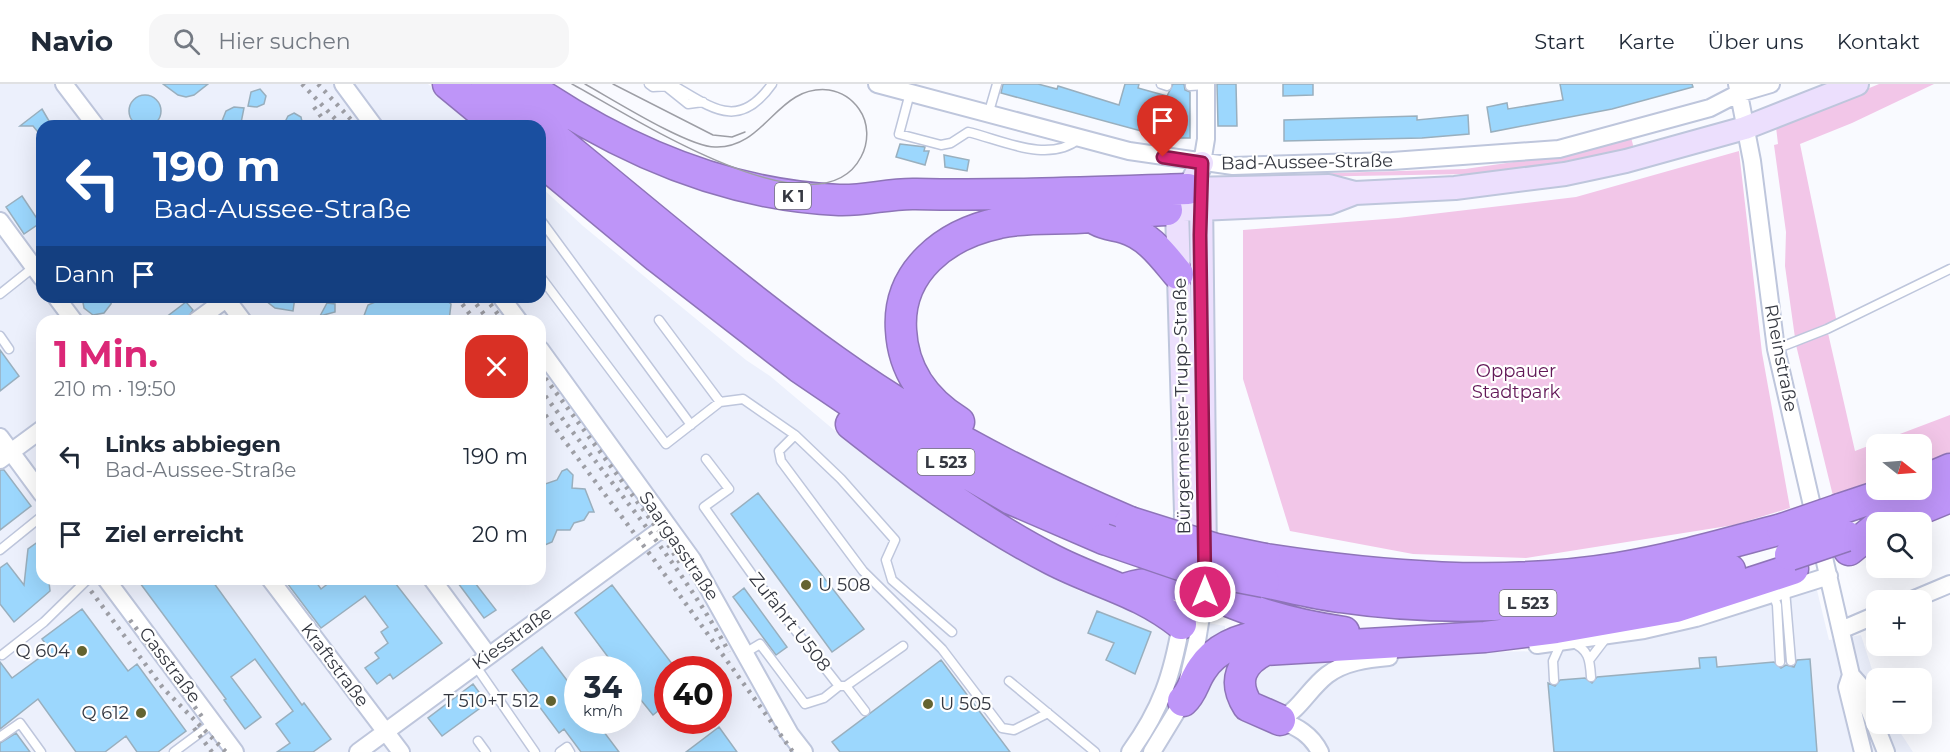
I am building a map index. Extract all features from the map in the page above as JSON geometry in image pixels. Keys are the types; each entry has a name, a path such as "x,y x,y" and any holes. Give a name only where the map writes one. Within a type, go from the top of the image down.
{"highway":[{"path":"448,84 492,120"},
{"name":"L 523","path":"487,84 532,120"},
{"name":"K 1","path":"525,84 615,140 684,170 744,187 800,197 856,200 900,194 1192,199"},
{"name":"L 523","path":"546,131 672,235 835,361 954,437 1016,470 1130,522 1216,549 1265,570"},
{"name":"L 523","path":"546,165 657,257 799,367 883,424 1011,499 1104,538 1185,567 1400,576 1533,576 1617,568 1684,555 1785,568 1845,532 1886,500"},
{"path":"1016,470 988,441 947,415 911,376 902,350 900,323 903,297 924,260 945,243 971,231 1000,223 1092,216 1192,199"},
{"path":"1092,216 1106,225 1124,228 1146,240 1179,274"},
{"path":"799,367 813,393 873,441 988,522 1085,576 1124,589 1164,611 1181,624"},
{"path":"1932,477 1950,469"},
{"path":"1913,512 1950,497"},
{"name":"L 523","path":"1845,532 1866,529"},
{"path":"1280,720 1257,712 1244,699 1241,672 1249,658 1265,650 1284,647 1360,646 1485,636 1556,628 1676,607 1785,568 1845,532"},
{"path":"1124,589 1143,582 1195,588 1252,610 1314,628 1407,641"},
{"path":"1183,701 1191,693 1201,670 1211,658 1232,644 1252,636 1314,628"}],"street":[{"path":"64,84 91,120"},
{"path":"343,84 370,120"},
{"name":"Bad-Aussee-Straße","path":"877,84 911,89 988,115 1129,151 1233,166 1380,161 1559,150 1710,108 1737,89 1771,84"},
{"name":"K 1","path":"1192,199 1329,202 1355,193 1455,188 1565,174 1626,161 1745,128 1857,84"},
{"name":"Bürgermeister-Trupp-Straße","path":"1130,752 1146,730 1167,688 1181,624 1195,588 1186,513 1179,274 1192,199 1206,139 1201,85"},
{"name":"Rheinstraße","path":"1737,89 1752,161 1776,350 1851,675 1859,684 1886,752"},
{"name":"Bürgermeister-Trupp-Straße","path":"1152,752 1183,701 1197,641 1192,199"},
{"path":"0,221 36,269"},
{"path":"204,315 219,303"},
{"name":"Saargasstraße","path":"546,357 692,558 790,734 804,752"},
{"path":"5,456 36,433"},
{"path":"0,437 5,456 36,488"},
{"name":"Kiesstraße","path":"357,752 668,525"},
{"path":"1280,720 1299,707 1327,675 1348,664 1369,658 1501,650 1608,635 1696,618 1785,568 1829,576"},
{"path":"1932,592 1950,584"},
{"name":"Gasstraße","path":"110,585 235,752"},
{"name":"Kraftstraße","path":"275,585 401,752"},
{"path":"436,585 481,660"},
{"path":"1841,630 1866,619"},
{"name":"Rheinstraße","path":"1851,675 1847,687 1863,752"},
{"path":"1280,720 1297,727 1310,737 1320,752"}],"lane":[{"path":"649,84 653,87 669,85 688,104 703,102 721,112 740,111 757,102 772,84"},
{"path":"988,115 997,84"},
{"path":"911,89 899,134 941,145 951,143 968,132 1050,151 1068,148 1080,139"},
{"path":"546,227 691,425"},
{"path":"1776,350 1827,329 1950,269"},
{"path":"0,294 36,273"},
{"path":"546,284 666,444 720,402 743,399 795,435 841,479 896,540 886,560 892,580 952,632"},
{"path":"659,320 720,402"},
{"path":"0,336 9,349"},
{"path":"795,435 779,451 781,461 863,571 942,649 1002,728 1014,730 1048,713"},
{"name":"Zufahrt U508","path":"706,459 729,489 704,507 756,579 843,686 824,698 805,704 760,644 745,653"},
{"path":"0,550 36,521"},
{"path":"1785,568 1791,661"},
{"path":"1780,662 1777,605 1785,568"},
{"path":"2,655 44,622 82,585"},
{"path":"1590,659 1608,635"},
{"path":"1554,680 1553,661 1565,642 1584,649 1590,659 1591,677"},
{"path":"864,711 843,686 903,646"},
{"path":"481,660 536,752"},
{"path":"1010,681 1095,752"},
{"path":"0,736 20,723 41,752"},
{"path":"174,752 213,723"},
{"path":"478,741 486,752"},
{"path":"560,752 567,747 570,752"}],"shaded area":[{"path":"0,84 428,84 471,120 36,120 36,303 546,303 546,192 583,226 746,360 770,376 872,462 1079,591 1156,614 1225,626 1228,657 1544,651 1816,586 1829,640 1861,635 1872,668 1866,668 1866,734 1901,734 1913,752 0,752"}],"green space":[{"path":"1879,84 1934,84 1852,123 1800,144 1838,328 1828,333 1855,451 1866,447 1866,489 1834,500 1796,345 1785,266 1786,232 1774,145 1778,144 1776,127"},
{"path":"1631,137 1634,149 1519,169 1467,174 1239,178 1241,176 1465,169 1564,155"},
{"name":"Oppauer Stadtpark","path":"1739,151 1762,353 1790,508 1734,525 1526,558 1413,554 1290,531 1243,379 1243,230 1398,218 1576,197"},
{"path":"1950,415 1950,458 1932,466 1932,434 1900,434"}],"building":[{"path":"163,84 208,84 194,95 186,97 178,95"},
{"path":"1003,84 1038,84 1057,89 1058,86 1119,105 1125,84 1139,84 1138,88 1167,96 1173,84 1184,84 1185,90 1190,92 1190,138 1167,138 1001,93"},
{"path":"1217,84 1236,84 1237,126 1218,126"},
{"path":"1283,84 1313,84 1313,95 1283,96"},
{"path":"1560,84 1692,84 1693,87 1612,109 1491,132 1487,107 1507,103 1508,109 1563,100"},
{"path":"260,89 266,96 264,104 257,107 248,106 251,92"},
{"path":"139,96 151,96 157,99 160,105 158,120 132,120 130,117 130,105 133,99"},
{"path":"234,107 244,108 242,120 222,120 226,111"},
{"path":"42,109 48,120 36,120 36,130 33,126 20,126"},
{"path":"294,113 302,120 286,120"},
{"path":"1468,115 1469,134 1422,138 1284,141 1284,120 1417,116 1417,120"},
{"path":"900,144 925,147 924,151 929,151 925,165 896,157"},
{"path":"944,155 969,160 967,171 945,167"},
{"path":"22,196 36,217 36,226 24,234 6,207"},
{"path":"83,303 111,303 104,313 93,315 84,308"},
{"path":"185,303 193,310 190,315 169,315"},
{"path":"269,303 294,303 293,311 275,308"},
{"path":"327,303 335,304 335,312 321,315"},
{"path":"373,303 451,304 450,315 364,315 368,305"},
{"path":"0,350 19,376 0,391"},
{"path":"567,469 573,475 572,488 585,489 594,512 589,512 584,520 574,523 570,530 557,530 552,542 546,544 546,484 557,480 562,471"},
{"path":"0,470 4,470 31,506 0,530"},
{"name":"U 508","path":"758,493 864,629 832,652 731,514"},
{"path":"36,543 36,585 49,585 50,591 14,622 0,604 0,568 7,563 24,585 28,549"},
{"path":"141,585 215,585 302,705 304,703 331,739 313,752 277,752 290,743 276,724 293,711 255,659 231,677 261,717 245,729 224,700 226,699"},
{"path":"289,585 318,585 321,589 326,585 397,585 442,643 393,679 390,674 377,684 365,668 379,658 375,653 388,643 381,632 388,627 365,596 321,628"},
{"path":"459,585 477,585 496,610 484,618"},
{"path":"612,585 666,656 654,656 653,715 642,701 642,656 607,656 575,613"},
{"path":"744,588 787,647 776,655 733,597"},
{"path":"82,609 128,671 137,664 186,731 158,752 137,752 126,736 105,752 76,752 38,699 0,729 0,662 12,678 50,650 42,639"},
{"path":"1097,611 1151,632 1135,674 1106,660 1114,643 1088,633"},
{"name":"T 510+T 512","path":"542,647 564,676 564,729 559,733 512,670"},
{"path":"1716,657 1717,667 1774,662 1781,668 1786,665 1794,667 1797,660 1810,659 1817,752 1554,752 1548,683 1555,686 1560,680 1585,678 1592,683 1597,677 1700,668 1699,658"},
{"name":"U 505","path":"941,660 1010,752 840,752 832,742"},
{"path":"473,684 487,703 442,736 428,718"},
{"path":"16,733 30,752 0,752 0,743"},
{"name":"T 510+T 512","path":"568,734 606,734 619,752 581,752"},
{"path":"710,734 724,734 737,752 686,752"}],"tram line":[{"path":"572,84 675,141 720,162 765,178 805,185 838,179 861,157 865,145 866,126 859,109 846,96 829,90 811,91 796,97 747,138 732,145 715,147 703,145 669,131 585,84"},
{"path":"613,84 713,135 732,137 745,132"}],"railway":[{"path":"302,84 336,120"},
{"path":"318,84 351,120"},
{"path":"314,107 324,120"},
{"path":"462,303 470,315"},
{"path":"476,303 484,315"},
{"path":"490,303 498,315"},
{"path":"546,379 659,531 682,566"},
{"path":"546,397 687,583 729,652"},
{"path":"546,416 652,557 793,752"},
{"path":"91,591 163,688 226,752"},
{"path":"130,620 203,718"},
{"path":"194,728 212,752"}],"place":[{"name":"U 508","path":"806,585"},
{"name":"Q 604","path":"82,651"},
{"name":"T 510+T 512","path":"551,701"},
{"name":"U 505","path":"928,704"},
{"name":"Q 612","path":"141,713"}],"route":[{"path":"1163,157 1202,163 1200,235 1205,592"}]}
